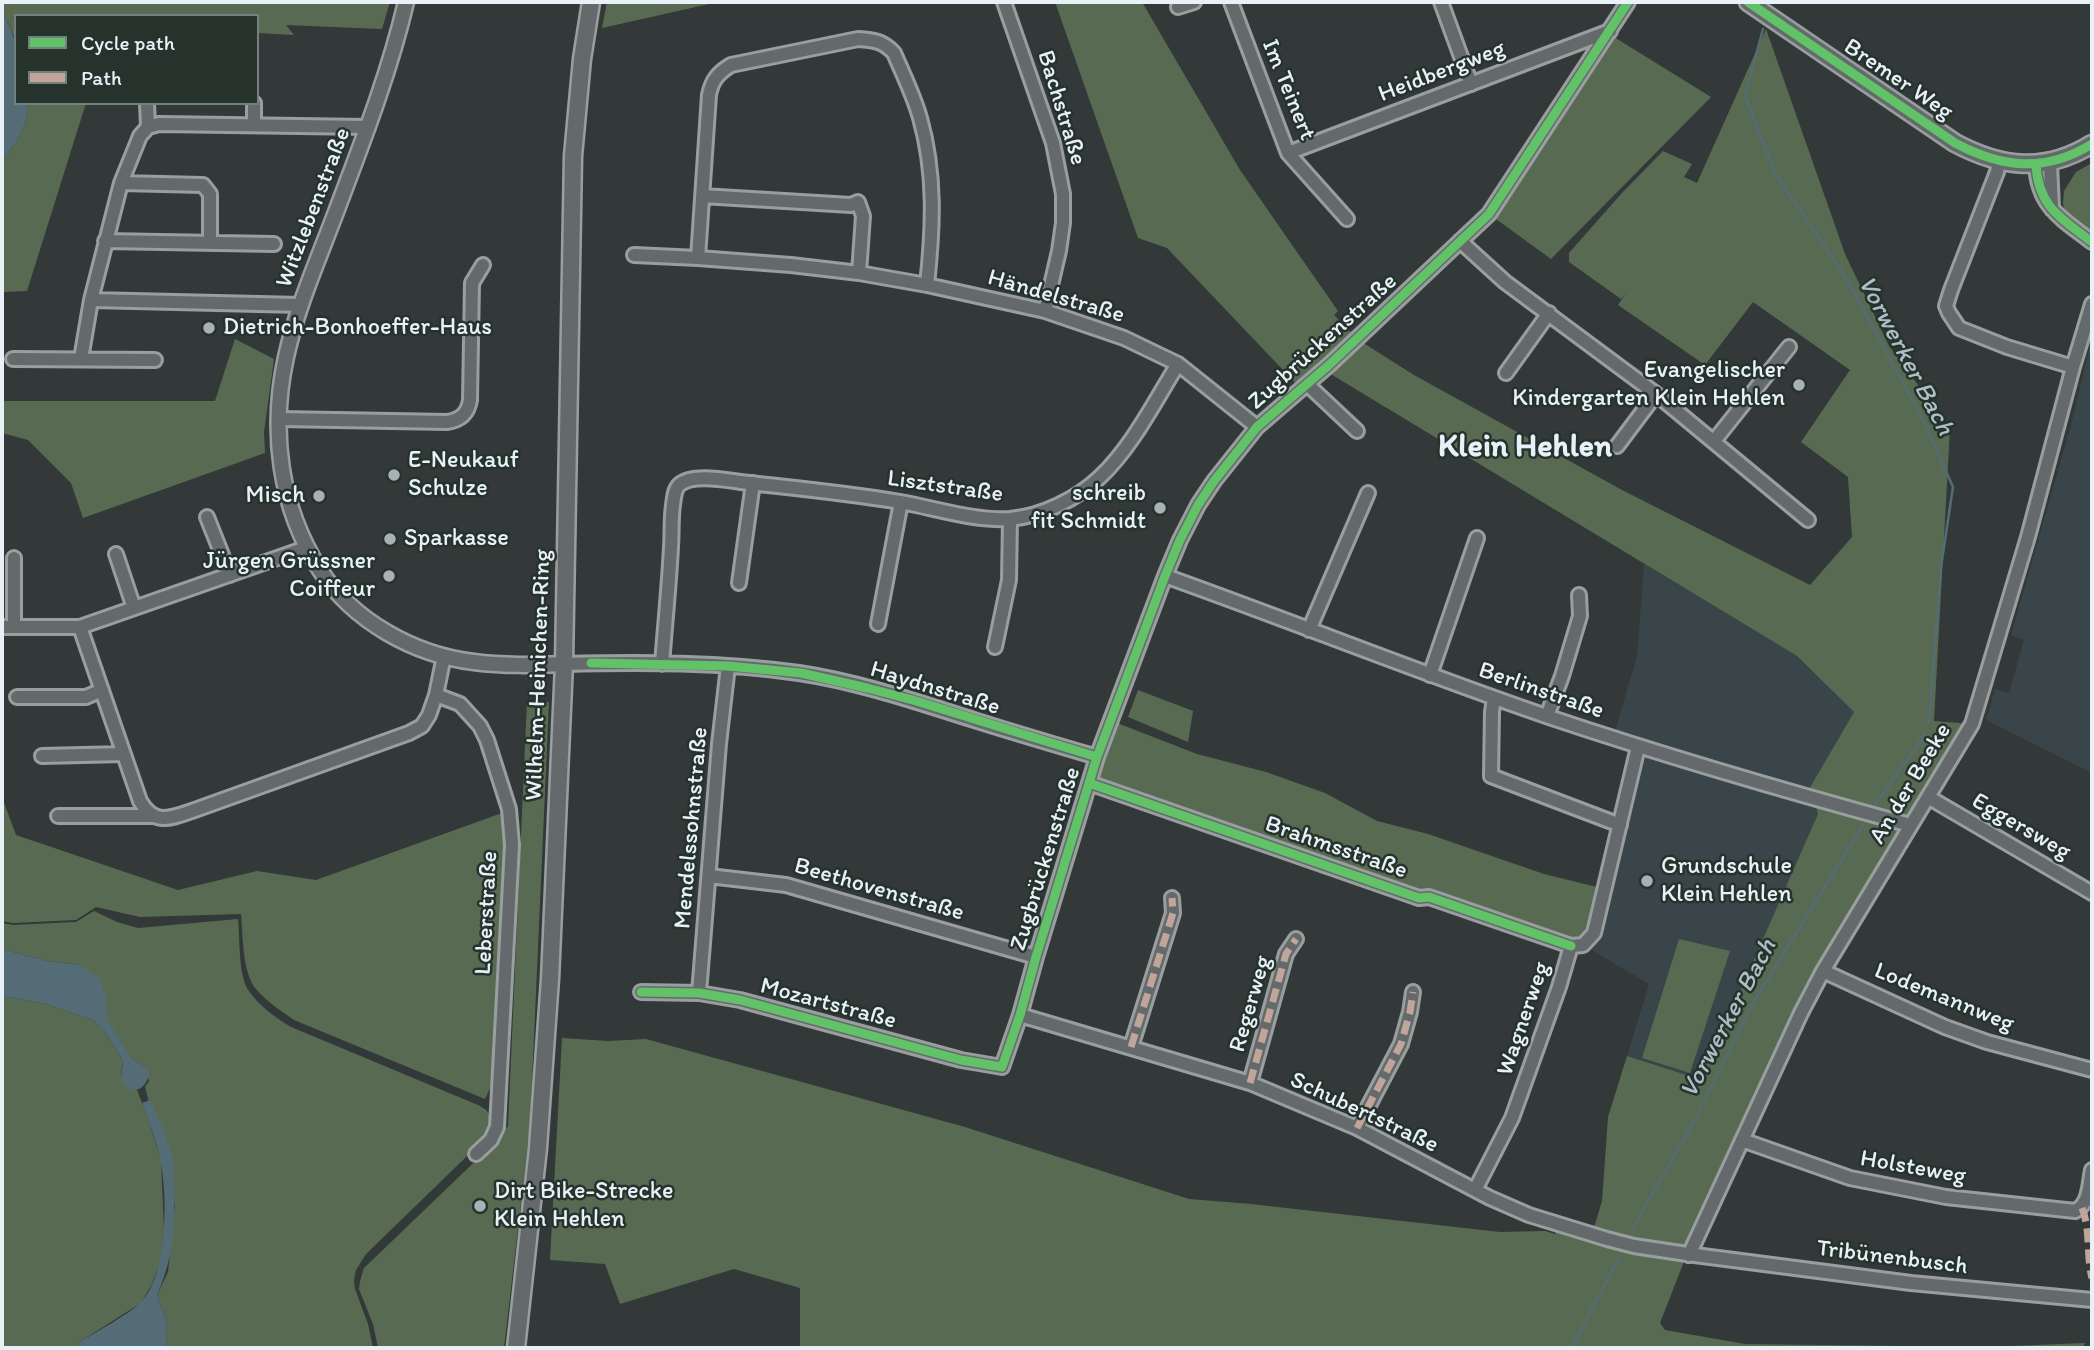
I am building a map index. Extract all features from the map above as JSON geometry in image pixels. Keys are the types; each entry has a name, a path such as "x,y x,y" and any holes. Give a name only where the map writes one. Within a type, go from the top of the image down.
{"main road":[{"name":"Wilhelm-Heinichen-Ring","path":"516,1348 538,1148 549,992 564,664 572,169 582,59 592,2"},
{"name":"Bremer Weg","path":"1748,2 1955,143 1977,155 1999,161 2043,163"},
{"path":"2043,163 2062,159 2092,144"}],"street":[{"name":"Witzlebenstraße","path":"406,2 368,127 301,305 283,373 279,452 284,482 295,523 306,548 331,585 355,610 389,634 444,656 472,662 564,664"},
{"name":"Bachstraße","path":"1004,2 1054,143 1061,181 1063,223 1045,311"},
{"path":"1178,7 1194,2"},
{"name":"Im Teinert","path":"1231,2 1288,153 1347,219"},
{"path":"1441,2 1471,84"},
{"name":"Zugbrückenstraße","path":"1002,1067 1097,757 1180,540 1202,499 1257,427 1307,384 1489,214 1628,2"},
{"name":"Heidbergweg","path":"1288,153 1610,31"},
{"path":"698,258 709,95 712,82 719,72 731,65 858,39 877,40 894,53 920,117 927,148 933,211 927,285"},
{"path":"148,105 148,127"},
{"path":"254,105 254,124"},
{"path":"81,359 91,300 121,183 140,135 148,127 159,124 254,124 368,127"},
{"path":"1999,161 1997,173 1946,306 1959,328 2007,347 2073,367"},
{"path":"2043,163 2052,209 2092,242"},
{"path":"121,183 203,185 210,194 210,243"},
{"path":"702,196 851,205 858,202 863,216 859,273"},
{"path":"105,241 274,244"},
{"path":"1461,242 1505,282 1656,394 1808,520"},
{"name":"Händelstraße","path":"634,255 791,265 859,273 1045,311 1124,338 1178,364 1257,427"},
{"path":"280,419 447,422 463,417 470,400 472,283 483,265"},
{"path":"91,300 301,305"},
{"name":"An der Beeke","path":"1688,1254 1823,971 1972,724 2028,537 2092,304"},
{"path":"1506,373 1549,313"},
{"path":"1714,441 1789,347"},
{"path":"13,359 155,360"},
{"name":"Lisztstraße","path":"662,664 672,509 674,494 679,485 690,480 711,478 901,502 965,515 1010,519 1048,509 1079,494 1099,478 1117,459 1178,364"},
{"name":"Zugbrückenstraße","path":"1307,384 1357,431"},
{"path":"1617,446 1656,394"},
{"path":"739,583 753,483"},
{"path":"1309,630 1368,493"},
{"path":"878,624 901,502"},
{"path":"207,517 230,575"},
{"path":"995,647 1009,580 1010,519"},
{"path":"1430,675 1477,538"},
{"path":"14,558 8,627 79,627 306,548"},
{"path":"116,554 134,608"},
{"name":"Berlinstraße","path":"1166,576 1430,675 1638,747 1910,825"},
{"path":"1547,716 1580,616 1579,595"},
{"path":"79,627 140,801 152,816"},
{"path":"58,816 172,817 409,733 422,726 429,715 444,656"},
{"name":"Haydnstraße","path":"564,664 727,666 801,673 913,700 1097,757"},
{"name":"Mendelssohnstraße","path":"699,993 727,666"},
{"path":"17,697 86,696 102,690"},
{"name":"Leberstraße","path":"436,695 460,704 480,726 509,809 512,845 497,1127 491,1140 476,1154"},
{"path":"1494,698 1491,776 1620,825"},
{"name":"Wagnerweg","path":"1475,1189 1512,1118 1559,987 1570,946 1583,944 1594,933 1638,747"},
{"path":"42,756 124,754"},
{"name":"Brahmsstraße","path":"1089,783 1419,898 1429,897 1570,946"},
{"name":"Eggersweg","path":"1928,797 2092,893"},
{"name":"Beethovenstraße","path":"709,876 786,885 1036,957"},
{"path":"1130,1047 1173,913 1171,898"},
{"name":"Regerweg","path":"1250,1083 1286,954 1296,939"},
{"name":"Lodemannweg","path":"1823,971 1945,1027 1987,1042 2092,1070"},
{"name":"Mozartstraße","path":"641,992 699,993 740,1000 961,1060 1002,1067"},
{"path":"1357,1128 1401,1044 1413,992"},
{"name":"Schubertstraße","path":"1020,1015 1250,1083 1357,1128 1529,1215 1634,1246 1688,1254"},
{"name":"Holsteweg","path":"1742,1140 1850,1178 1946,1197 2076,1211 2082,1208 2086,1201 2092,1170"},
{"name":"Tribünenbusch","path":"1688,1254 1911,1283 2092,1300"}],"shaded area":[{"path":"2092,337 2092,773 1986,720 1995,689 2009,693 2024,640 2011,635 2071,425"},
{"path":"1644,564 1797,656 1854,712 1805,796 1818,799 1816,807 1819,814 1738,996 1696,1079 1627,1056 1649,984 1583,945 1638,747 1613,738 1637,656"}],"green space":[{"path":"2,2 390,2 382,29 286,25 294,35 259,33 259,14 14,14 14,37 2,14"},
{"path":"607,2 718,2 602,28"},
{"path":"1055,2 1142,2 1240,170 1338,311 1334,315 1357,339 1414,375 1622,490 1810,585 1852,537 1848,477 1801,442 1850,370 1753,302 1705,365 1618,305 1626,293 1621,299 1569,262 1569,253 1663,151 1692,164 1684,177 1697,183 1766,29 1845,254 1889,346 1950,428 1934,721 1972,724 1823,971 1687,1254 1660,1323 1665,1330 1745,1344 1984,1347 2085,1343 2083,1348 800,1348 800,1288 734,1269 620,1304 605,1264 550,1260 562,1038 608,1041 646,1039 965,1127 1189,1199 1500,1232 1545,1231 1555,1234 1561,1225 1592,1234 1602,1201 1608,1117 1627,1056 1696,1078 1738,996 1818,814 1818,799 1805,796 1854,712 1797,656 1324,370 1303,391 1167,248 1138,238"},
{"path":"1614,37 1711,97 1551,259 1489,214"},
{"path":"27,105 85,105 27,291 2,292 2,161 24,127"},
{"path":"2092,163 2092,235 2065,213 2063,203 2064,191 2076,172"},
{"path":"235,339 274,359 264,432 265,453 83,518 71,483 28,440 2,433 2,401 215,401"},
{"path":"1138,690 1193,711 1188,742 1128,717"},
{"path":"527,702 549,702 530,1126 504,1348 378,1348 373,1324 359,1289 364,1268 490,1147 508,1126"},
{"path":"1112,721 1197,754 1266,772 1325,793 1377,821 1428,834 1544,874 1605,889 1594,933 1571,946 1089,783"},
{"path":"2,797 16,835 178,890 257,871 316,880 502,813 504,846 494,1080 485,1099 294,1020 274,1006 251,982 244,953 241,914 140,917 96,907 76,920 13,923 2,921"},
{"path":"94,911 138,928 238,919 241,967 245,984 268,1011 291,1027 478,1105 492,1117 488,1134 366,1254 356,1270 355,1289 368,1324 373,1348 166,1348 167,1323 157,1295 168,1272 175,1205 145,1087 149,1081 143,1065 133,1059 106,1019 106,996 79,965 47,961 2,949 2,923 13,925 76,922"},
{"path":"1679,939 1730,951 1690,1073 1642,1058"},
{"path":"2,996 46,1004 93,1020 104,1030 123,1061 121,1074 128,1088 137,1090 161,1161 164,1230 161,1259 152,1284 141,1303 81,1341 78,1348 2,1348"}],"water":[{"path":"2,14 14,40 14,105 27,105 27,111 20,134 2,161"},
{"path":"2,949 47,961 79,965 99,977 106,996 107,1019 133,1059 149,1072 145,1084 137,1090 129,1089 125,1085 121,1078 123,1061 104,1030 93,1020 46,1004 2,996"},
{"path":"150,1100 166,1137 174,1168 172,1243 167,1268 157,1295 167,1323 166,1348 78,1348 81,1341 140,1303 156,1275 161,1256 165,1214 163,1174 142,1103"}],"waterway":[{"name":"Vorwerker Bach","path":"1763,29 1745,96 1775,173 1843,273 1924,422 1953,487 1941,567 1929,723"},
{"name":"Vorwerker Bach","path":"1875,805 1926,733"},
{"name":"Vorwerker Bach","path":"1631,1231 1697,1116 1753,1003 1863,825"},
{"name":"Vorwerker Bach","path":"1572,1348 1620,1255"}],"marked path":[{"path":"1131,1047 1173,913 1172,898"},
{"path":"1250,1083 1286,954 1296,939"},
{"path":"1357,1128 1401,1044 1413,992"},
{"path":"2082,1208 2087,1225 2092,1278"}],"cycle path":[{"path":"641,992 699,993 740,1000 961,1060 1002,1067 1097,757 1165,576 1198,505 1257,427 1329,365 1489,214 1628,2"},
{"path":"1748,2 1955,143 1972,151 1990,158 2024,164 2057,160 2092,144"},
{"path":"2036,164 2041,191 2046,201 2061,218 2092,242"},
{"path":"591,663 728,666 801,673 913,700 1097,757"},
{"path":"1089,783 1419,898 1429,897 1571,946"}],"place":[{"name":"Dietrich-Bonhoeffer-Haus","path":"209,328"},
{"name":"Evangelischer Kindergarten Klein Hehlen","path":"1799,385"},
{"name":"E-Neukauf Schulze","path":"394,475"},
{"name":"Misch","path":"319,496"},
{"name":"schreib fit Schmidt","path":"1160,508"},
{"name":"Sparkasse","path":"390,539"},
{"name":"Jürgen Grüssner Coiffeur","path":"389,576"},
{"name":"Grundschule Klein Hehlen","path":"1647,881"},
{"name":"Dirt Bike-Strecke Klein Hehlen","path":"480,1206"}],"district":[{"name":"Klein Hehlen","path":"1525,448"}]}
